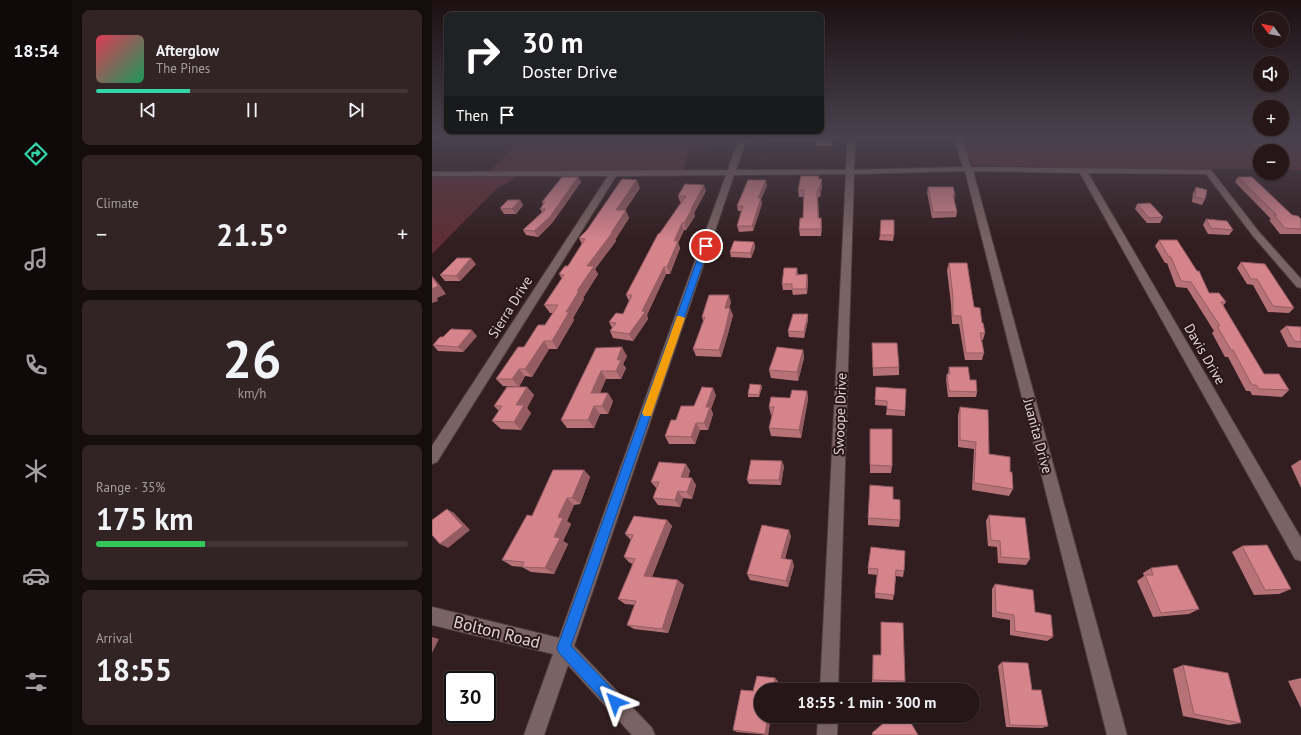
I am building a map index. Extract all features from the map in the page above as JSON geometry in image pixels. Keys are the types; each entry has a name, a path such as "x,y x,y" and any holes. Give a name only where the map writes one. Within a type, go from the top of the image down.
{"street":[{"path":"432,174 587,172"},
{"name":"Sierra Drive","path":"432,458 614,172"},
{"path":"534,735 732,172"},
{"name":"Swoope Drive","path":"829,683 850,172"},
{"name":"Juanita Drive","path":"969,172 1117,735"},
{"name":"Davis Drive","path":"1084,172 1301,553"},
{"path":"1208,172 1256,234 1301,285"},
{"name":"Bolton Road","path":"432,616 564,648"},
{"path":"564,648 645,735"},
{"path":"827,735 828,723"}],"shaded area":[{"path":"490,172 666,172 517,175 511,181 496,189 432,254 432,178 435,175 487,175"}],"building":[{"path":"801,176 819,176 818,179 822,179 819,190 817,190 818,218 821,218 821,229 799,229 800,218 803,218 804,190 798,190"},
{"path":"562,177 578,177 549,218 534,231 523,230 546,209 540,209 545,202 542,202"},
{"path":"1238,177 1252,177 1253,180 1255,180 1292,215 1298,216 1301,219 1301,229 1285,228 1274,215 1277,215"},
{"path":"622,179 637,180 616,210 626,210 612,233 587,266 594,266 577,291 579,291 566,312 569,312 552,341 544,341 525,369 519,369 512,379 496,379 518,347 524,347 538,325 545,325 558,305 544,305 564,275 559,274 565,266 568,266 585,239 579,238 587,230"},
{"path":"748,180 766,180 758,198 761,198 752,226 737,226 743,206 737,206"},
{"path":"685,184 704,185 684,223 682,223 674,241 678,241 667,267 664,267 642,311 645,312 629,334 610,331 616,323 609,322 616,313 623,314 632,295 626,295 658,234 686,196 678,196"},
{"path":"928,187 953,187 955,195 953,195 957,212 933,212"},
{"path":"1196,187 1207,190 1205,199 1195,197"},
{"path":"508,200 520,200 512,209 500,208"},
{"path":"1150,203 1163,217 1149,218 1137,204"},
{"path":"1206,219 1227,221 1233,230 1211,228"},
{"path":"881,220 894,220 894,235 880,235"},
{"path":"1159,240 1177,240 1197,271 1199,271 1209,293 1219,293 1226,302 1221,302 1264,374 1279,374 1289,390 1259,389 1256,385 1252,385 1233,350 1231,350 1217,326 1220,326 1191,282 1181,281 1171,257 1169,257"},
{"path":"734,241 754,242 750,253 730,252"},
{"path":"457,258 471,258 456,276 440,275"},
{"path":"1241,262 1265,264 1294,308 1273,306 1257,279 1251,279"},
{"path":"949,263 967,263 974,307 980,308 985,333 980,333 984,353 966,353 961,316 953,316 953,296"},
{"path":"784,268 797,268 796,275 807,274 806,289 792,289 792,284 782,284"},
{"path":"432,277 438,286 432,289"},
{"path":"709,295 729,295 725,308 730,308 725,330 719,350 693,349 705,317 702,317"},
{"path":"793,314 808,314 804,332 788,331"},
{"path":"1286,326 1301,327 1301,342 1294,341"},
{"path":"451,329 472,330 458,347 433,345 440,337 443,337"},
{"path":"872,343 897,343 899,367 873,368"},
{"path":"622,347 617,360 621,360 616,371 601,371 591,393 608,393 602,406 594,406 588,420 561,420 596,348"},
{"path":"777,347 803,350 797,372 769,370"},
{"path":"949,367 968,367 970,380 976,380 977,392 949,391 947,374 950,374"},
{"path":"750,384 761,385 759,395 748,394"},
{"path":"507,387 527,387 516,405 524,405 514,422 492,421 502,406 494,406"},
{"path":"702,387 713,388 706,407 710,407 704,423 696,423 691,437 665,436 671,420 676,420 681,406 694,406"},
{"path":"876,387 906,389 905,411 887,409 887,401 875,400"},
{"path":"792,390 807,391 799,430 769,428 774,407 769,407 771,397 790,398"},
{"path":"960,407 988,410 989,454 1010,457 1010,472 1012,472 1013,489 974,483 976,442 960,440"},
{"path":"870,429 892,429 892,466 870,465"},
{"path":"751,460 782,461 779,480 747,480"},
{"path":"659,462 686,464 681,477 692,478 687,492 678,491 675,500 653,498 659,482 651,482"},
{"path":"553,470 584,470 572,498 567,498 558,517 563,518 554,537 560,538 545,568 522,567 524,562 502,560 527,515 532,516"},
{"path":"870,485 893,487 893,499 900,500 900,520 868,518"},
{"path":"447,509 463,526 440,544 432,535 432,520"},
{"path":"989,515 1025,518 1030,559 1001,557 1000,541 991,540"},
{"path":"634,516 667,520 644,576 678,580 662,629 627,625 636,601 618,599 635,559 624,557 633,535 625,534"},
{"path":"762,525 789,530 781,558 792,560 786,581 747,574"},
{"path":"1267,545 1291,589 1265,590 1242,546"},
{"path":"871,547 905,551 904,571 896,570 894,595 875,593 878,569 868,568"},
{"path":"1177,565 1199,609 1161,613 1145,575 1153,575 1151,568"},
{"path":"995,584 1033,590 1035,612 1051,615 1053,637 1015,631 1014,615 996,612"},
{"path":"881,622 903,623 905,681 873,680 873,655 881,655"},
{"path":"1002,662 1028,663 1032,690 1041,690 1048,726 1010,725"},
{"path":"1183,665 1228,673 1241,723 1194,714"},
{"path":"757,676 775,678 774,683 755,683"},
{"path":"754,687 754,723 767,723 765,734 733,730 741,690 753,691"},
{"path":"884,723 911,723 918,735 873,735 872,733"}],"slow traffic":[{"path":"647,413 680,318"}],"route":[{"path":"615,702 564,648 706,246"}]}
